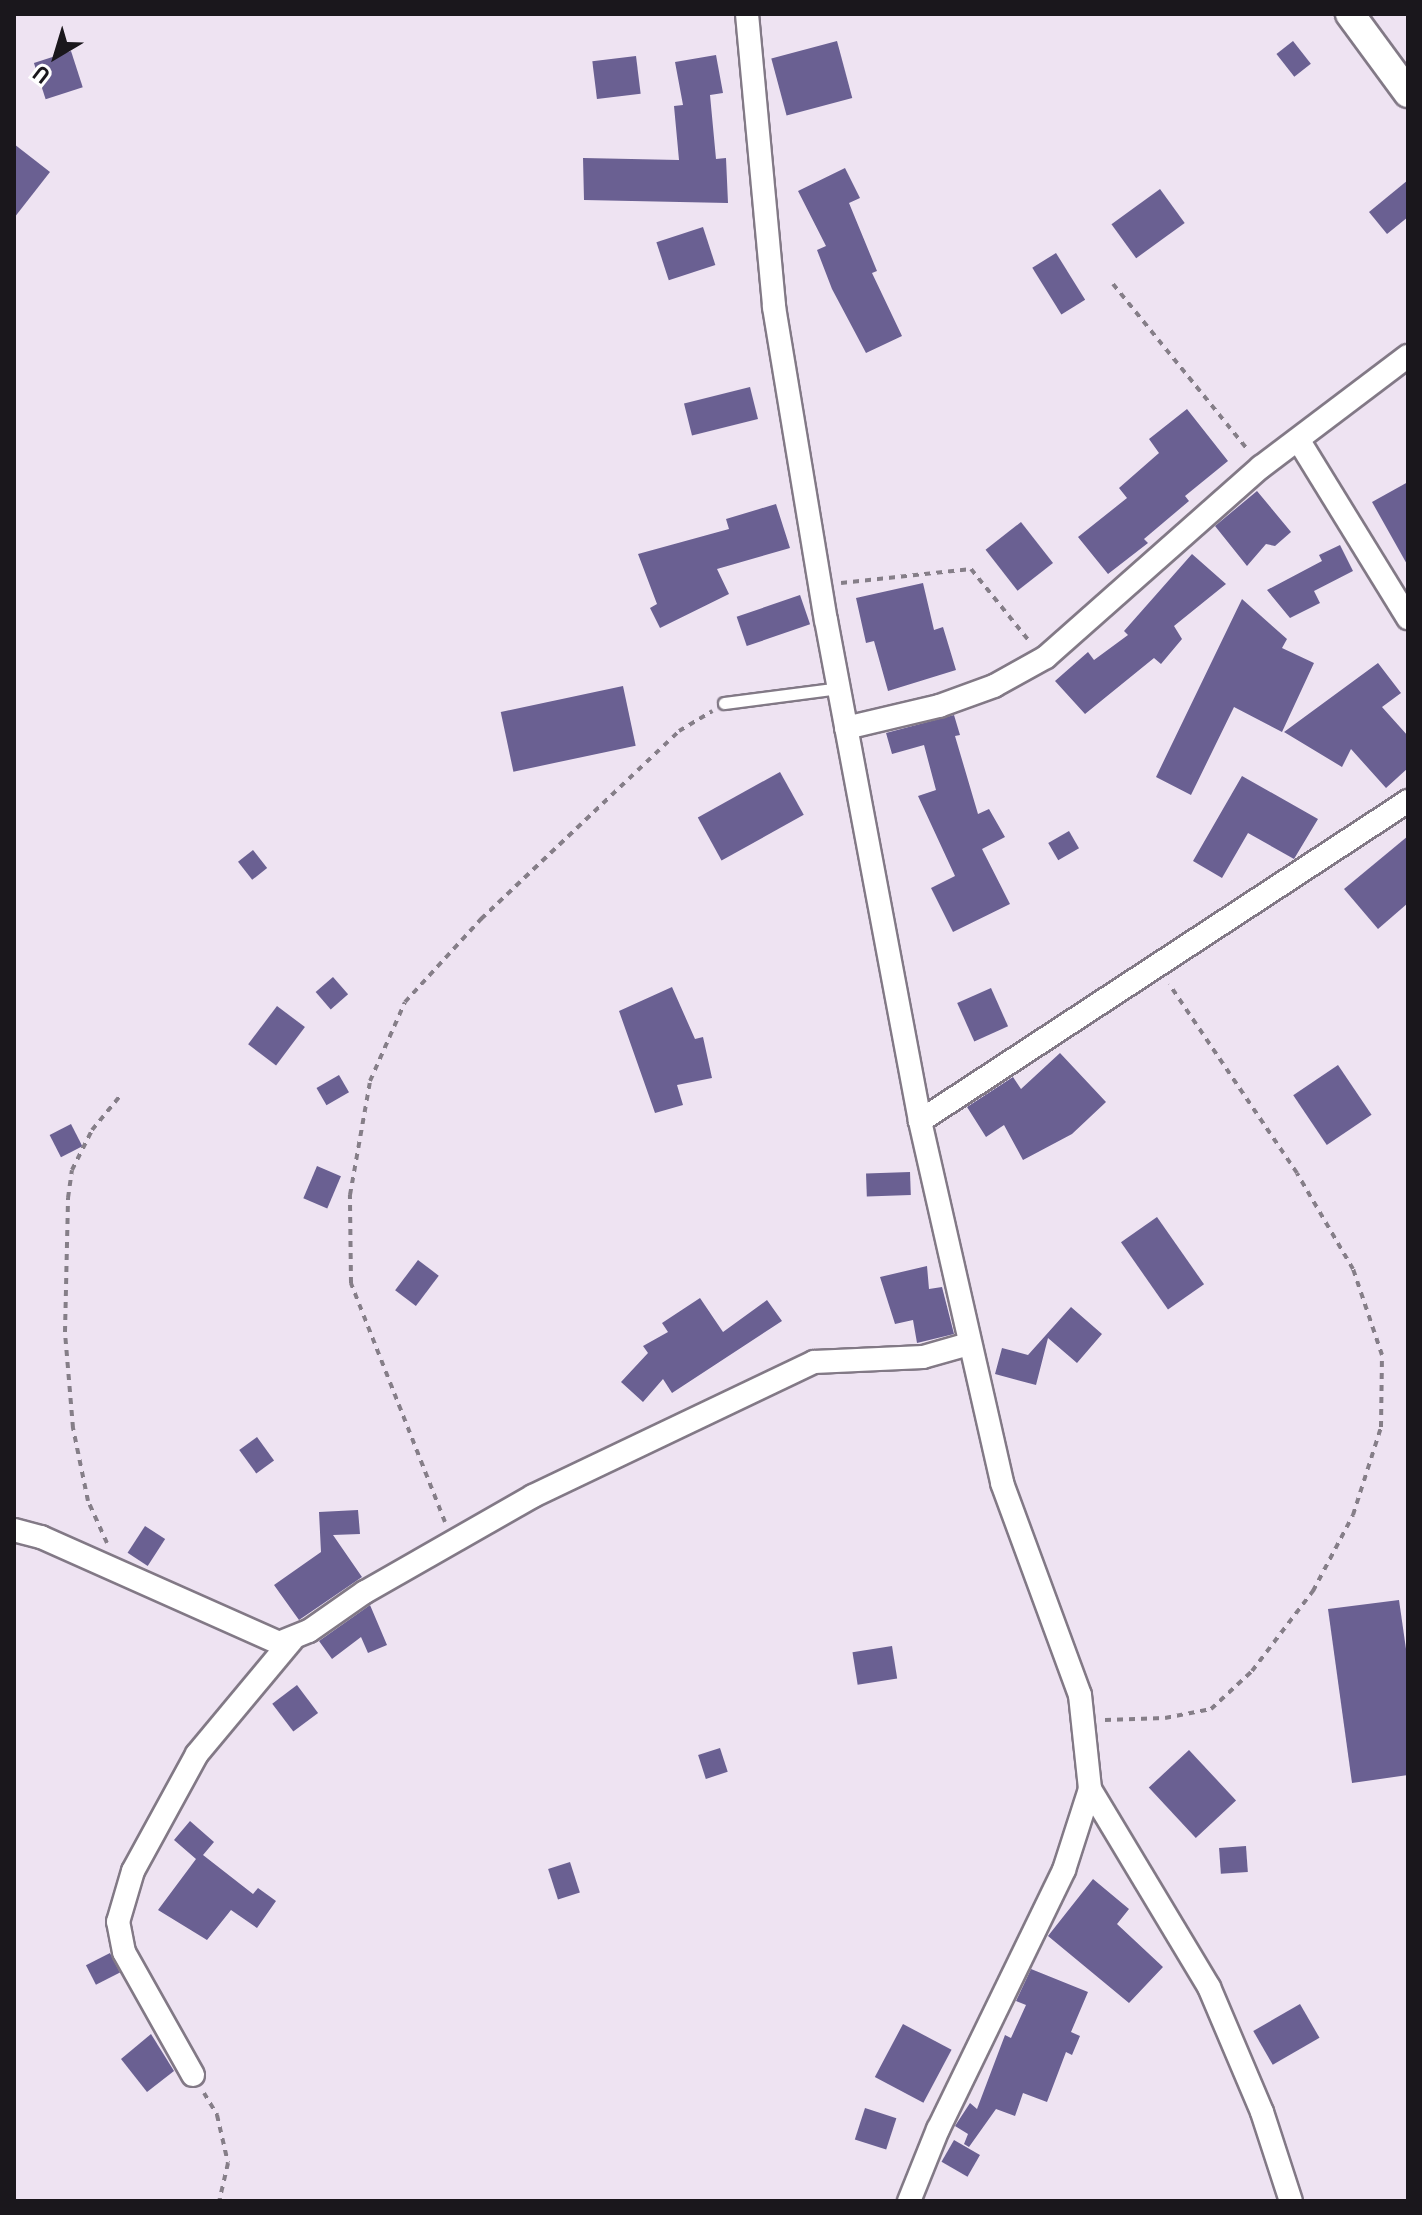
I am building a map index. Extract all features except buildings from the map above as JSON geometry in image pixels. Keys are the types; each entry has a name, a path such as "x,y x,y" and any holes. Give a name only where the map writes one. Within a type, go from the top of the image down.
{"street":[{"path":"747,14 774,307 820,585 920,1121 1002,1483 1080,1695 1090,1789 1064,1870 938,2129 909,2201"},
{"path":"1350,14 1408,93"},
{"path":"846,728 939,706 994,686 1042,659 1261,467 1408,356"},
{"path":"1299,441 1408,618"},
{"path":"920,1121 1408,801"},
{"path":"193,2075 124,1952 118,1922 133,1871 197,1754 292,1640 365,1592 533,1496 814,1362 923,1357 969,1344"},
{"path":"14,1530 268,1642 292,1640"},
{"path":"1090,1789 1209,1987 1262,2112 1291,2201"}],"lane":[{"path":"724,703 839,688"}],"path":[{"path":"1113,284 1261,467"},
{"path":"820,585 971,569 1042,659"},
{"path":"454,1543 351,1283 350,1195 370,1081 405,1002 481,919 679,731 724,703"},
{"path":"1083,1721 1165,1718 1211,1709 1252,1671 1313,1591 1346,1528 1381,1427 1382,1355 1353,1269 1297,1173 1157,966"},
{"path":"120,1096 92,1130 72,1170 65,1332 73,1428 88,1501 120,1575"},
{"path":"193,2075 217,2115 228,2163 219,2201"}]}
